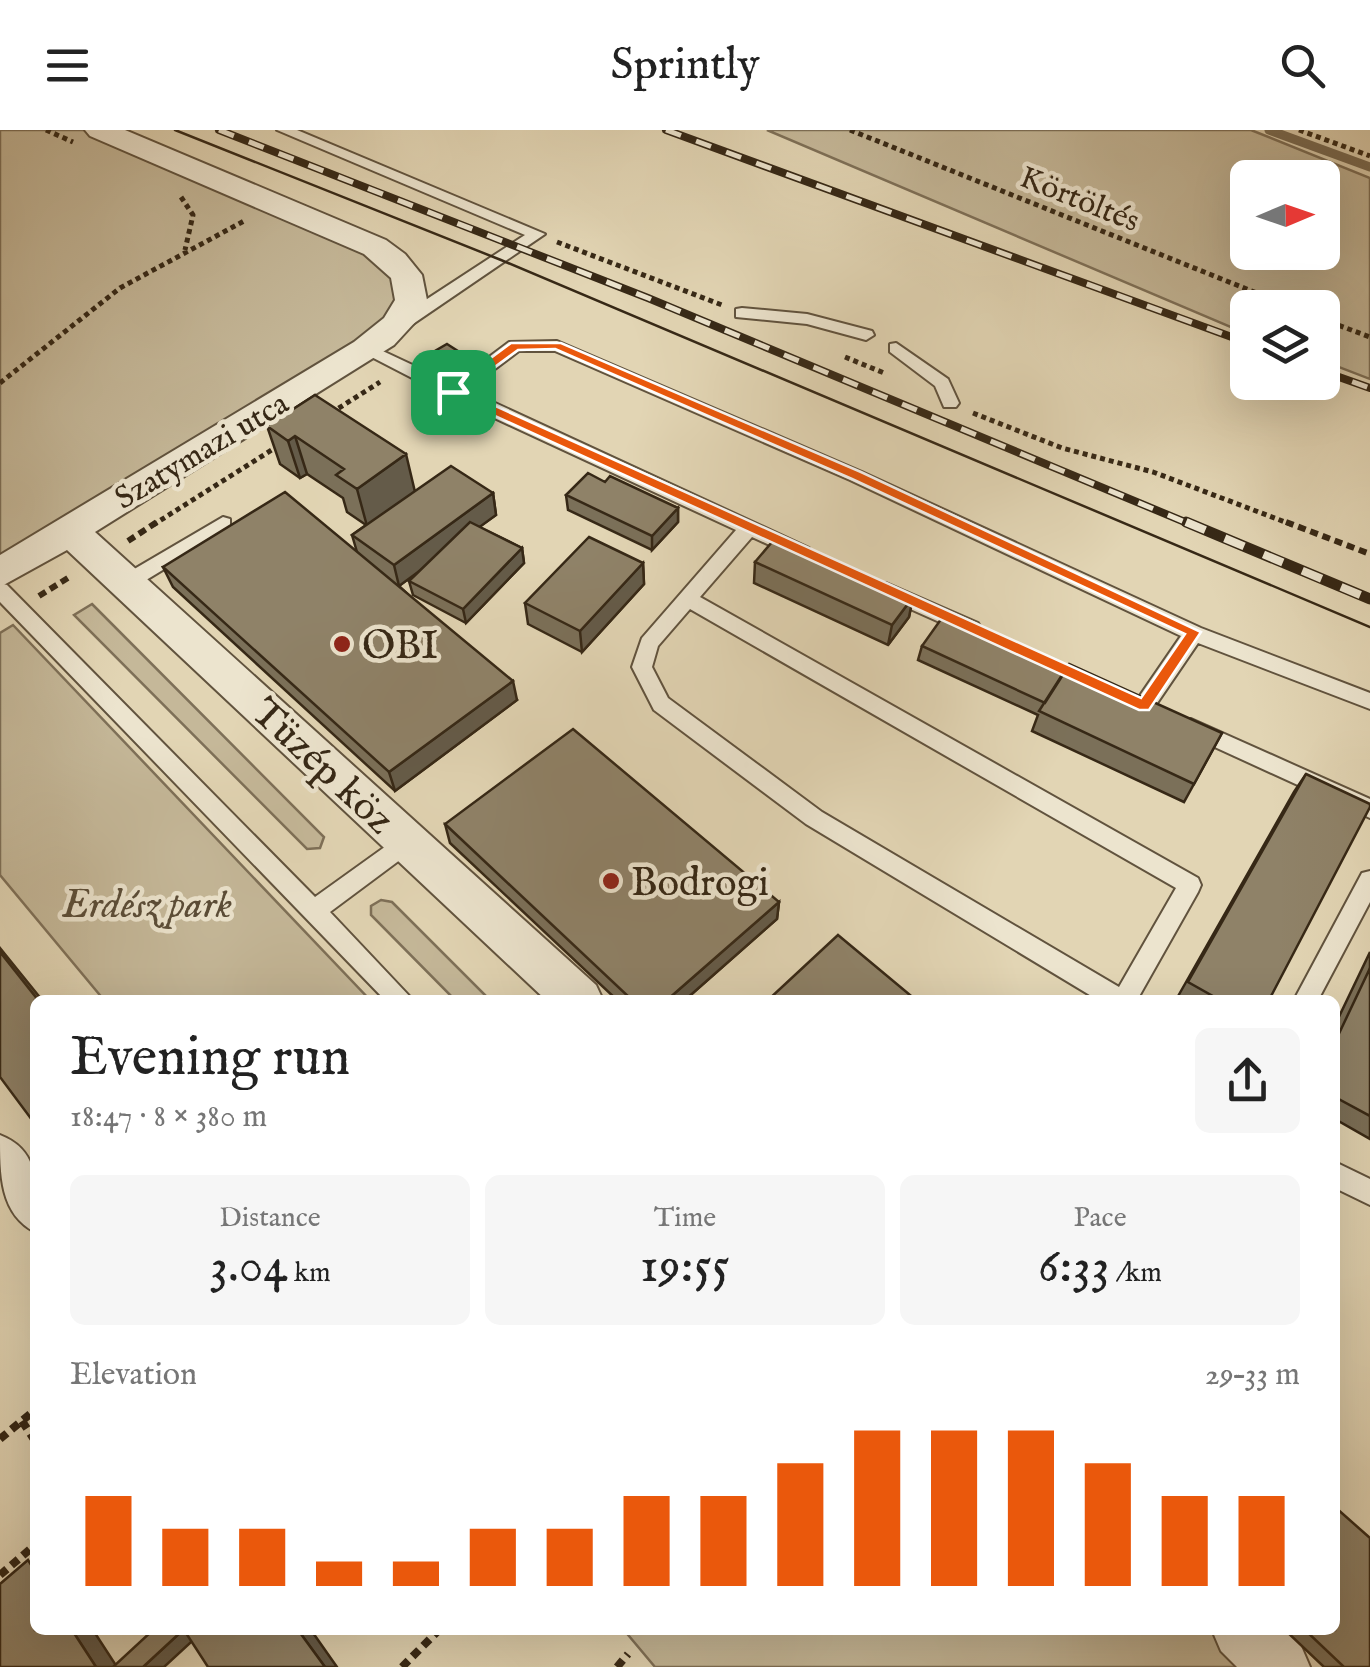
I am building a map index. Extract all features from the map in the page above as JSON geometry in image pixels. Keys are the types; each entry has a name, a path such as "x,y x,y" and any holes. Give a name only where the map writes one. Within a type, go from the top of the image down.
{"street":[{"path":"100,130 392,258 404,271 413,297 401,324"},
{"name":"Szatymazi utca","path":"0,573 98,557 401,324"},
{"name":"Tüzép köz","path":"98,557 574,995"},
{"path":"0,1159 30,1200"},
{"path":"1247,1635 1280,1667"}],"lane":[{"path":"284,130 537,234 401,324"},
{"path":"742,313 807,319 866,335"},
{"path":"453,392 516,346 557,346 856,476 1194,632 1370,702"},
{"path":"896,348 942,383 950,403"},
{"path":"366,350 820,561"},
{"path":"98,557 223,524"},
{"path":"748,529 648,643 642,667 661,704 814,818 1113,995"},
{"path":"874,585 982,633"},
{"path":"0,590 396,995"},
{"path":"688,599 1190,885 1124,995"},
{"path":"1194,632 1153,710 1370,810"},
{"path":"314,911 408,842"},
{"path":"1309,995 1370,880"},
{"path":"1340,1177 1370,1193"}],"path":[{"name":"Körtöltés","path":"850,130 1249,290"},
{"path":"866,137 873,130"},
{"path":"1299,130 1370,156"},
{"path":"0,383 120,288 233,230 269,202"},
{"path":"1340,326 1370,337"},
{"path":"318,421 402,368"},
{"path":"19,609 285,442"},
{"path":"0,1439 30,1414"},
{"path":"22,1421 30,1433"},
{"path":"0,1576 30,1549"},
{"path":"402,1667 434,1635"},
{"path":"616,1667 628,1654"}],"green space":[{"path":"0,130 86,130 375,247 410,311 0,573"},
{"path":"767,130 1251,130 1325,160 1230,160 1230,270 1340,270 1340,166 1370,178 1370,379 1340,368 1340,290 1230,290 1230,327"},
{"path":"92,604 324,837 320,848 307,849 74,615"},
{"name":"Erdész park","path":"13,625 365,995 100,995 0,875 0,633"},
{"path":"381,900 392,902 485,995 450,995 371,915 371,906"},
{"path":"628,1635 1223,1635 1256,1667 655,1667"}],"building":[{"path":"447,344 461,353 447,362 433,352"},
{"path":"315,395 406,454 357,489 336,475 344,469 295,436 288,441 267,426"},
{"path":"451,466 493,493 394,565 352,535"},
{"path":"588,473 605,482 610,476 678,508 652,536 566,495"},
{"name":"OBI","path":"285,492 513,681 389,772 163,567"},
{"path":"470,522 522,548 463,609 409,581"},
{"path":"778,535 913,597 892,625 755,562"},
{"path":"589,537 643,563 580,631 525,603"},
{"path":"944,615 1066,670 1045,703 922,646"},
{"path":"1069,664 1222,733 1194,784 1039,711"},
{"name":"Bodrogi","path":"573,729 779,902 673,995 627,995 445,824"},
{"path":"1306,774 1370,804 1272,995 1211,995 1188,982"},
{"path":"838,935 910,995 773,995"},
{"path":"0,952 34,995 30,995 30,1117 0,1077"},
{"path":"1370,968 1370,1116 1340,1100 1340,1031"},
{"path":"1340,1511 1370,1538 1370,1667 1344,1667 1310,1635 1340,1635"},
{"path":"28,1560 30,1635 75,1635 96,1667 0,1667 0,1584"},
{"path":"148,1635 178,1635 143,1667 113,1667"},
{"path":"187,1635 302,1635 325,1667 208,1667"}],"waterway":[{"path":"1269,130 1370,167"}],"tram line":[{"path":"175,130 501,260 1370,627"}],"railway":[{"path":"219,130 648,298 1192,525"},
{"path":"666,130 1230,336"},
{"path":"1340,377 1370,388"},
{"path":"1186,522 1370,599"}],"place":[{"name":"OBI","path":"342,644"},
{"name":"Bodrogi","path":"611,881"}],"route":[{"path":"516,346 557,346 856,476 1194,632 1144,706 453,392 516,346"}]}
